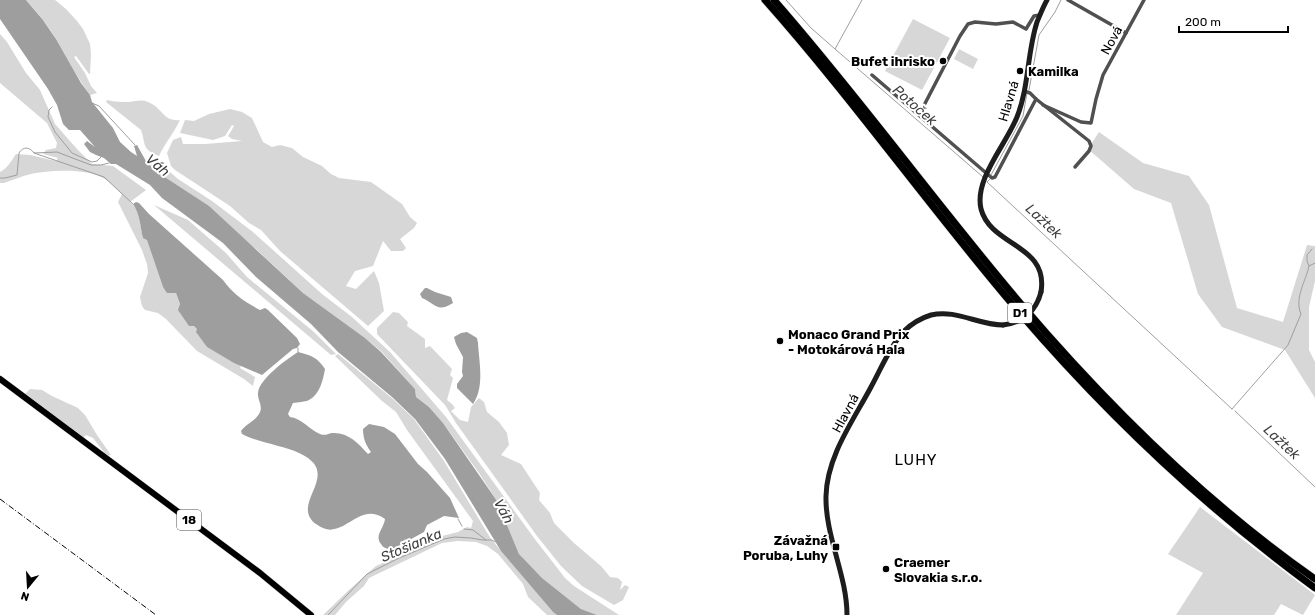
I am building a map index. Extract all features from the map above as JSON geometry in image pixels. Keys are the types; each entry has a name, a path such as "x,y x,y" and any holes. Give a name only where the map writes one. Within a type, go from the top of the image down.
{"highway":[{"name":"D1","path":"765,0 833,80 991,279 1086,387 1155,456 1205,501 1315,588"},
{"name":"D1","path":"774,0 838,75 1001,280 1092,383 1161,452 1209,495 1259,537 1315,579"}],"main road":[{"name":"18","path":"0,379 278,587 311,615"}],"street":[{"name":"Hlavná","path":"847,615 844,590 827,516 826,496 828,480 832,466 853,421 892,349 904,331 917,321 942,313 958,315 987,324 1002,325 1015,323 1027,316 1037,304 1041,292 1041,275 1036,264 1025,252 990,227 983,215 980,197 987,176 1012,128 1027,92 1035,32 1040,15 1047,0"},
{"path":"1068,0 1126,33"},
{"name":"Nová","path":"1043,105 1081,122 1091,123 1098,90 1103,75 1144,0"},
{"path":"919,115 965,27 971,23 1013,22 1026,29 1034,16 1040,15"},
{"path":"872,75 987,176 995,177 1036,100"},
{"path":"1027,92 1084,136 1091,146 1075,167"}],"shaded area":[{"path":"0,0 26,0 43,20 56,39 81,83 90,95 92,102 113,128 120,142 137,156 134,146 137,145 147,163 163,176 209,206 303,293 365,338 381,352 415,389 416,397 429,407 443,423 497,501 519,554 542,578 581,609 597,615 557,615 553,612 501,551 445,459 415,419 392,397 338,352 311,324 256,277 223,243 162,198 150,185 116,164 111,164 104,158 90,152 84,144 87,141 95,147 80,130 69,130 63,124 57,105 48,89 0,19"},
{"path":"26,0 55,0 77,21 83,29 90,44 90,74 76,56 74,57 85,73 91,86 97,93 90,95 56,39"},
{"path":"913,19 950,38 922,90 885,71"},
{"path":"0,34 7,42 26,73 40,90 55,124 77,149 92,164 113,166 146,190 130,202 137,209 143,238 147,239 163,287 176,293 180,304 207,347 241,366 240,368 255,377 253,386 197,351 166,319 158,313 145,310 142,306 140,297 148,273 147,264 142,250 118,202 122,194 111,183 103,178 88,173 78,171 57,171 31,174 0,183 0,172 7,167 16,154 30,155 56,161 58,158 43,154 46,150 56,148 57,143 47,123 0,83"},
{"path":"959,49 978,59 973,69 954,59"},
{"path":"107,100 121,102 146,101 157,107 166,117 174,120 180,120 159,156 149,151 145,146 141,130 106,102"},
{"path":"230,109 242,112 252,118 263,142 272,147 280,145 292,148 303,157 322,166 331,174 339,178 371,182 402,204 410,217 417,223 414,228 400,239 406,248 403,251 391,251 383,241 373,266 355,271 346,286 356,289 374,271 379,283 384,311 368,326 280,251 261,230 249,223 230,206 171,166 167,153 173,140 181,137 183,144 242,141 232,139 228,136 234,126 232,125 225,136 213,140 180,133 185,120 194,121 209,114"},
{"path":"1099,132 1143,163 1189,176 1209,205 1237,308 1283,322 1307,245 1315,246 1315,281 1309,307 1309,350 1315,362 1315,398 1285,350 1222,327 1198,294 1171,203 1134,189 1088,149"},
{"path":"153,159 157,159 156,163 159,166 162,165 178,179 212,201 253,232 322,294 352,317 390,352 446,417 565,578 574,586 619,615 597,615 581,609 542,578 519,554 497,501 479,473 443,423 429,407 416,397 415,389 382,352 303,293 256,249 148,164"},
{"path":"136,202 139,203 149,214 240,297 260,310 265,308 268,310 297,338 300,344 297,348 293,349 262,375 234,363 207,347 196,332 197,329 194,326 189,326 178,310 180,304 176,293 167,293 163,287 147,240 143,238 138,216 133,204"},
{"path":"154,205 188,220 226,253 247,277 314,332 336,354 331,355"},
{"path":"425,288 451,297 453,303 448,306 440,307 422,298 420,294"},
{"path":"393,312 399,313 408,322 407,326 425,339 425,348 430,346 452,369 450,375 453,378 447,400 455,408 451,411 460,420 468,422 471,407 479,398 484,402 487,412 499,422 507,433 509,445 501,455 521,464 540,493 539,500 550,513 554,523 574,543 601,566 610,577 618,578 622,582 620,590 625,585 629,587 623,600 614,605 582,586 561,566 537,536 456,423 445,405 377,334 377,328"},
{"path":"467,332 477,338 480,366 479,390 473,404 457,388 457,384 463,376 463,357 454,337 461,333"},
{"path":"298,352 307,354 314,358 320,362 325,369 322,382 316,394 307,401 293,403 288,414 290,417 298,419 320,434 325,435 338,433 348,436 368,454 371,452 365,442 363,429 369,424 384,427 395,434 418,464 450,498 459,518 444,516 427,525 424,532 393,549 385,548 379,541 379,535 385,519 375,514 366,514 334,529 326,529 316,524 309,516 308,507 317,479 317,470 312,461 299,453 246,436 242,434 241,431 259,414 261,406 258,393 263,382 274,370"},
{"path":"338,354 393,399 414,419 444,461 491,539 557,615 547,615 528,597 523,584 498,554 487,546 476,542 458,541 442,543 369,578 364,586 346,602 335,615 323,615 376,566 421,546 434,538 458,532 467,527 471,528 473,521 407,430 396,412 382,401 335,356"},
{"path":"30,389 42,390 78,408 85,415 111,455 107,456 93,438 86,435 83,438 25,394"},
{"path":"1200,507 1315,595 1303,615 1281,604 1274,615 1176,615 1203,573 1168,554"}],"waterway":[{"path":"786,0 811,28 835,49"},
{"name":"Potoček","path":"862,0 835,49 983,177"},
{"name":"Lažtek","path":"1029,90 1039,35 1055,12 1061,0"},
{"name":"Lažtek","path":"991,175 1023,116 1027,93"},
{"path":"92,103 99,106 135,145"},
{"path":"52,107 49,110 48,117 55,132 72,153 92,162 97,161 101,157"},
{"path":"0,178 17,175 19,153 24,148 29,149 34,153 57,152 91,165 109,163"},
{"path":"34,153 104,177 133,204"},
{"name":"Lažtek","path":"991,178 987,182 1232,409"},
{"path":"1309,266 1307,255 1312,249"},
{"path":"1232,409 1288,345 1301,314 1299,308 1301,290 1309,266 1315,263"},
{"name":"Lažtek","path":"1235,411 1315,487"},
{"path":"458,519 462,526"},
{"path":"464,529 473,530 486,540"},
{"name":"Stošianka","path":"328,615 367,574 397,559 444,539 455,537 492,540 495,542"}],"railway":[{"path":"0,499 156,615"}],"place":[{"name":"Bufet ihrisko","path":"943,61"},
{"name":"Kamilka","path":"1020,71"},
{"name":"Monaco Grand Prix - Motokárová Hala","path":"780,341"},
{"name":"Závažná Poruba, Luhy","path":"836,547"},
{"name":"Craemer Slovakia s.r.o.","path":"886,569"}],"district":[{"name":"LUHY","path":"916,460"}],"water label":[{"name":"Váh","path":"158,165"},
{"name":"Váh","path":"504,511"}]}
